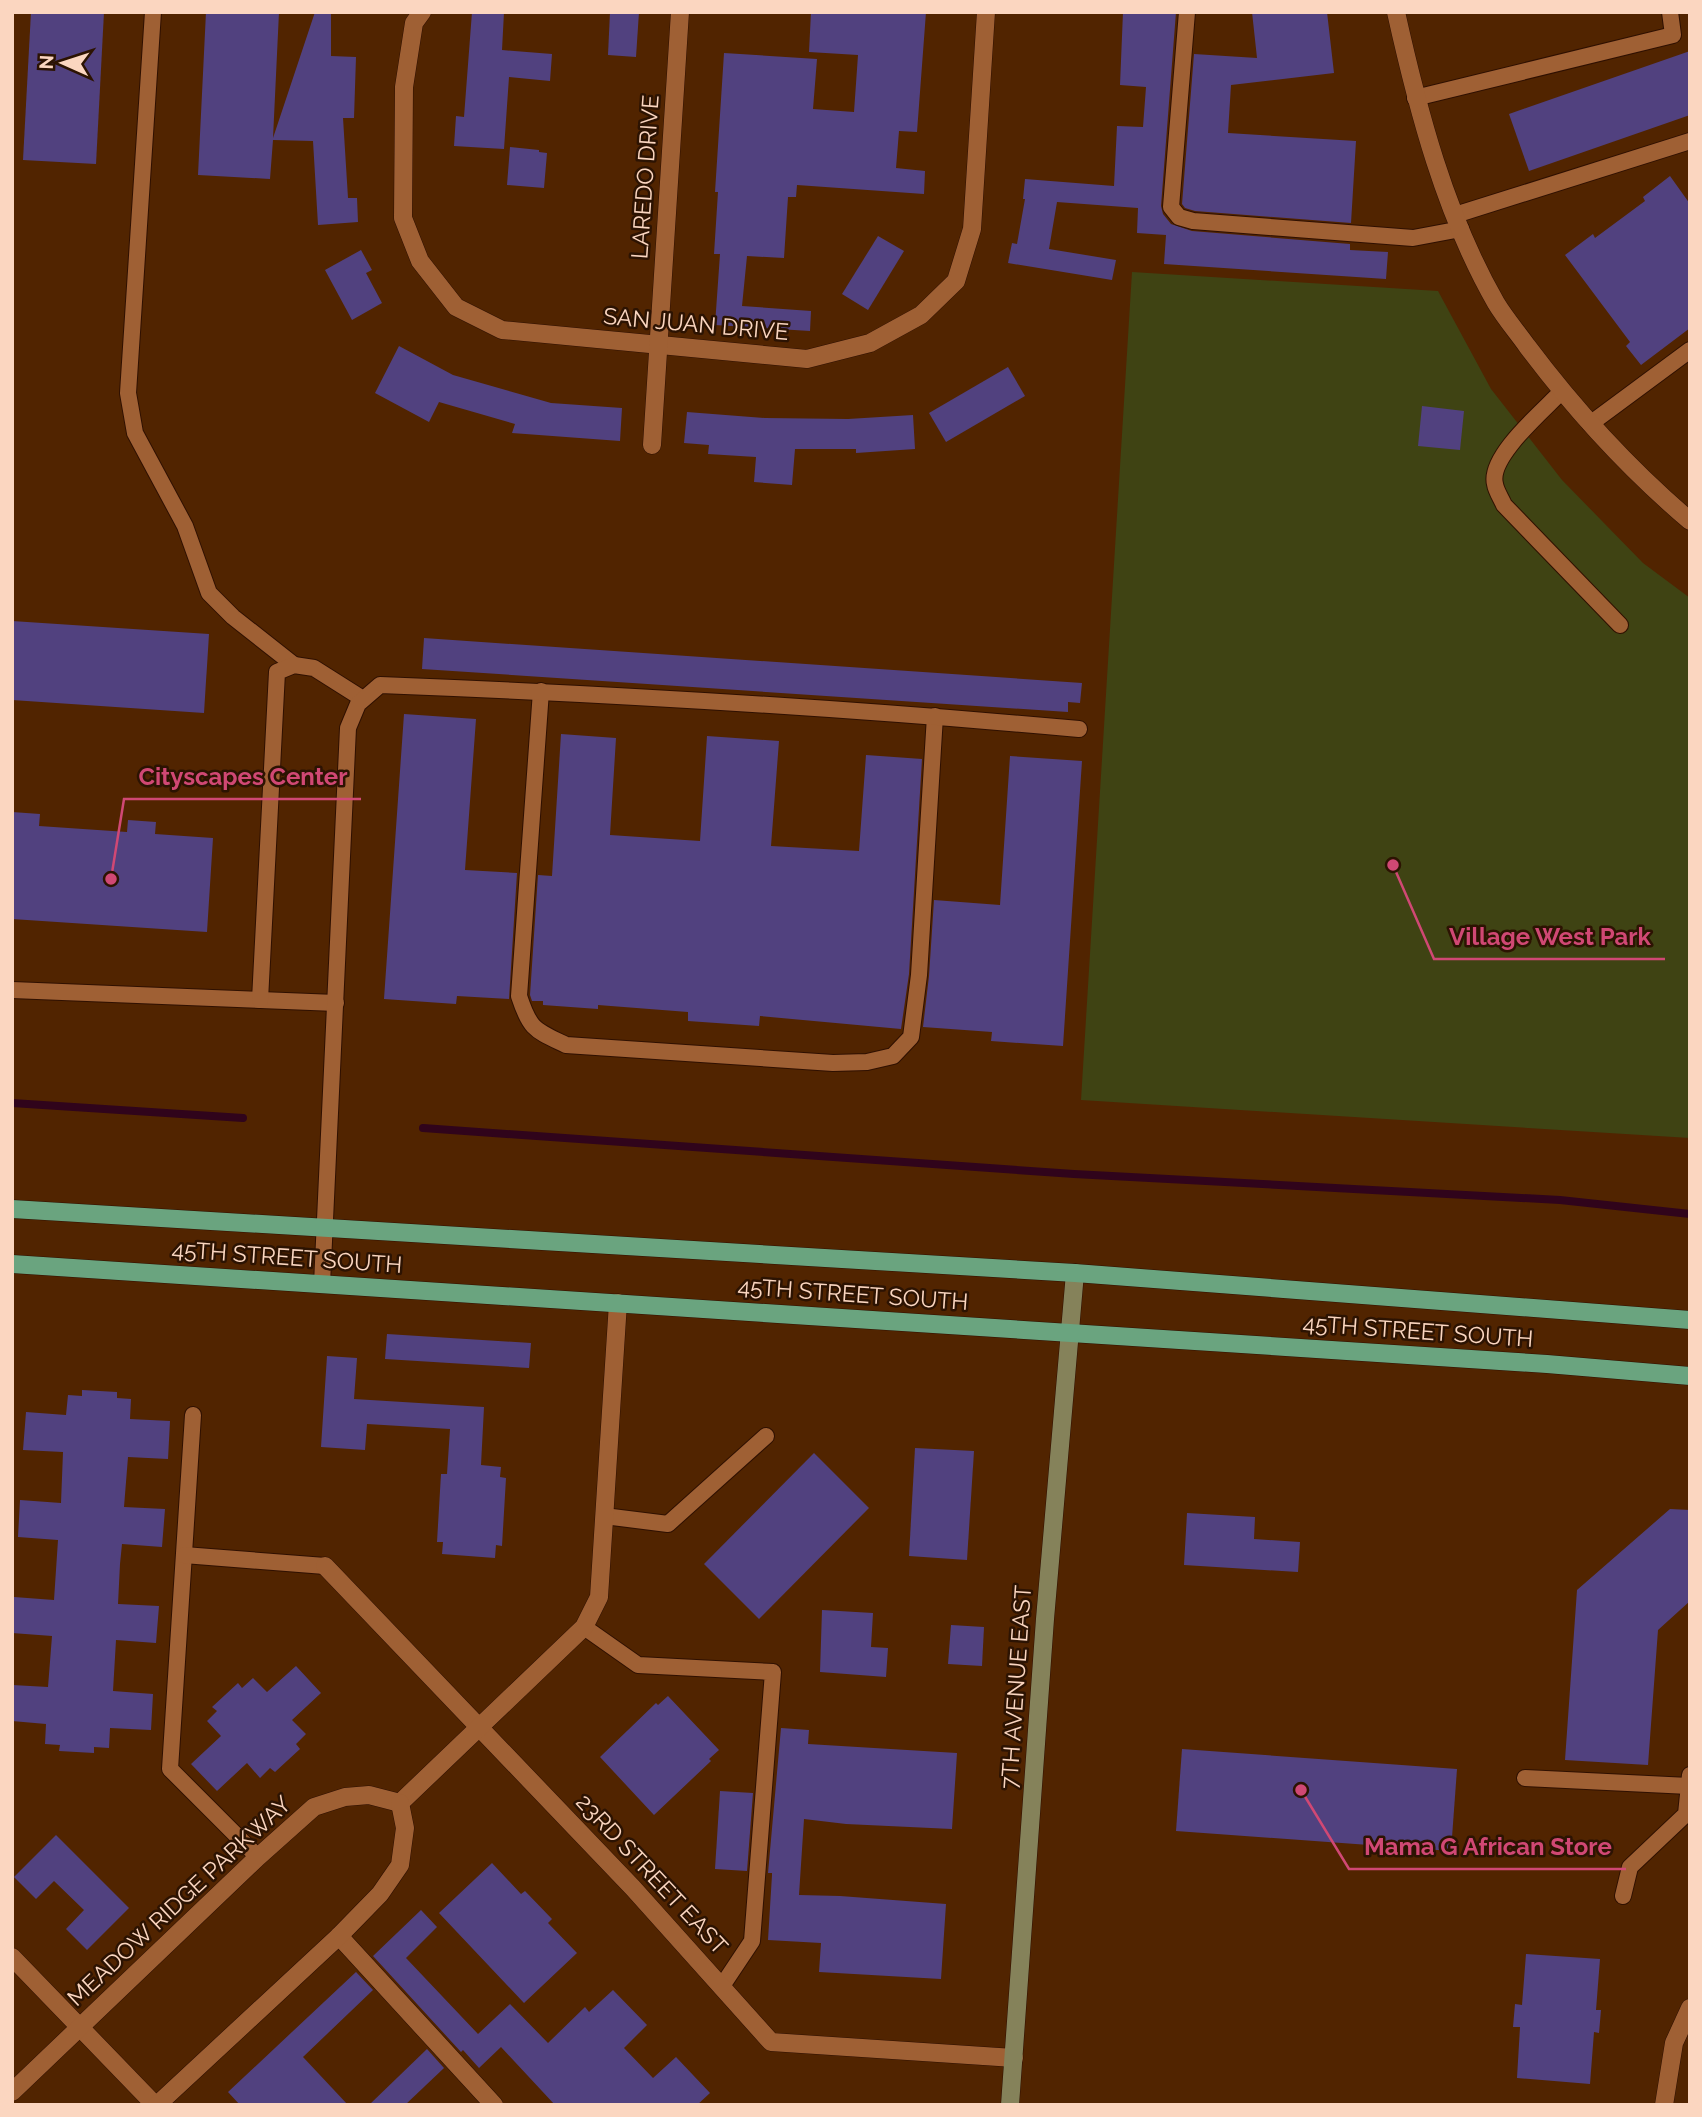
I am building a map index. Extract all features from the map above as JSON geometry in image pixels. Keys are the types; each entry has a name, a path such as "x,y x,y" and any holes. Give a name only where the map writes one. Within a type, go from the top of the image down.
{"main road":[{"name":"45TH STREET SOUTH","path":"12,1209 1074,1273 1690,1320"},
{"name":"45TH STREET SOUTH","path":"12,1264 1547,1364 1690,1376"}],"street":[{"name":"SAN JUAN DRIVE","path":"422,12 414,23 404,87 403,218 420,261 456,307 502,330 807,359 870,343 921,315 956,281 972,229 986,12"},
{"name":"LAREDO DRIVE","path":"652,445 680,12"},
{"path":"1396,12 1415,99 1458,222 1497,304 1561,392 1665,500 1690,521"},
{"name":"7TH AVENUE EAST","path":"1010,2105 1045,1619 1074,1273"},
{"path":"12,1958 156,2105 339,1936 380,1894 400,1865 405,1828 400,1803 584,1627 599,1597 618,1303"},
{"name":"23RD STREET EAST","path":"325,1566 481,1727 771,2042 1014,2058"},
{"name":"MEADOW RIDGE PARKWAY","path":"12,2092 314,1807 345,1797 369,1795 400,1803"},
{"path":"339,1936 494,2105"},
{"path":"1664,2105 1674,2043 1690,2008"}],"lane":[{"path":"153,12 128,393 135,433 185,526 209,593 233,617 294,665 314,668 363,699"},
{"path":"1187,12 1171,206 1179,217 1193,221 1413,238 1690,141"},
{"path":"1415,99 1673,35 1670,12"},
{"path":"1590,424 1690,350"},
{"path":"1561,392 1511,444 1497,463 1494,482 1504,505 1620,625"},
{"path":"260,1000 277,672 294,665"},
{"path":"322,1284 348,728 358,704 380,685 541,691 935,716 1079,729"},
{"path":"541,691 519,996 527,1021 543,1034 566,1045 833,1063 867,1062 893,1056 911,1037 919,975 935,716"},
{"path":"12,990 336,1003"},
{"path":"193,1415 170,1769 258,1857"},
{"path":"604,1516 668,1524 766,1436"},
{"path":"184,1555 325,1566"},
{"path":"584,1627 638,1665 774,1672 752,1941 722,1986"},
{"path":"1525,1778 1689,1781 1686,1814 1630,1867 1623,1896"}],"green space":[{"path":"1132,272 1438,291 1491,389 1562,480 1643,563 1690,598 1690,1138 1081,1100"}],"building":[{"path":"31,12 104,12 96,164 23,160"},
{"path":"206,12 279,12 273,138 315,12 331,12 331,56 356,57 354,118 343,118 348,198 357,198 358,222 318,225 313,141 273,140 270,179 198,175"},
{"path":"472,12 504,12 502,50 552,54 550,81 509,77 504,149 454,146 456,116 464,117"},
{"path":"610,12 639,12 636,57 608,55"},
{"path":"811,12 926,12 917,132 899,131 896,168 925,171 924,194 797,185 796,197 788,197 784,258 747,256 742,306 811,311 810,331 715,325 720,254 714,254 718,192 715,192 724,53 817,59 813,109 854,112 858,55 809,52"},
{"path":"1123,12 1176,12 1161,206 1163,214 1171,224 1192,231 1350,244 1350,250 1388,252 1386,279 1164,264 1166,235 1137,233 1138,208 1057,202 1049,249 1116,260 1112,280 1008,263 1012,243 1017,244 1025,199 1025,179 1114,186 1117,126 1143,127 1146,87 1120,85"},
{"path":"1252,12 1327,12 1334,73 1231,85 1228,133 1356,141 1351,223 1195,211 1182,204 1194,54 1257,58"},
{"path":"1690,51 1690,115 1529,171 1509,114"},
{"path":"510,147 547,153 544,188 507,185"},
{"path":"1670,176 1690,204 1690,328 1641,365 1626,346 1630,342 1565,255 1593,234 1595,238 1645,201 1643,197"},
{"path":"878,236 904,251 868,310 842,294"},
{"path":"361,250 372,270 366,273 382,303 352,320 325,270"},
{"path":"399,346 453,375 551,403 622,408 620,441 512,433 515,424 439,402 429,422 375,393"},
{"path":"1008,367 1025,396 946,442 929,413"},
{"path":"1422,406 1464,411 1460,450 1418,446"},
{"path":"687,412 765,418 848,419 913,415 915,449 856,453 856,449 795,449 792,485 754,482 756,457 708,454 709,445 684,443"},
{"path":"12,621 209,634 204,713 12,700"},
{"path":"424,638 1082,683 1080,703 1068,702 1068,712 422,669"},
{"path":"404,714 476,719 465,870 517,873 509,999 457,996 456,1004 384,999"},
{"path":"561,734 616,738 610,835 700,841 707,736 779,741 771,846 859,851 866,755 922,759 909,974 901,1029 760,1016 759,1026 688,1021 688,1012 598,1005 598,1009 543,1005 543,1001 532,1001 530,995 538,875 552,876"},
{"path":"1010,756 1082,761 1063,1046 991,1041 992,1032 923,1027 934,900 1000,905"},
{"path":"12,812 40,814 39,826 127,832 128,820 156,822 155,834 213,838 207,932 12,919"},
{"path":"387,1334 531,1343 529,1368 385,1359"},
{"path":"327,1356 357,1358 354,1399 484,1407 481,1465 501,1467 500,1477 506,1478 502,1546 496,1545 495,1558 442,1554 443,1542 437,1542 441,1474 447,1474 450,1429 367,1424 365,1450 321,1447"},
{"path":"82,1390 117,1392 117,1398 131,1399 130,1419 170,1421 168,1459 128,1457 124,1507 165,1509 162,1547 122,1544 120,1564 118,1604 159,1606 156,1643 116,1640 113,1691 153,1694 151,1730 110,1728 109,1748 94,1747 94,1753 59,1751 60,1745 45,1744 46,1724 12,1721 12,1685 48,1687 52,1636 12,1633 14,1597 54,1600 58,1540 18,1537 20,1500 61,1503 63,1452 23,1450 26,1412 66,1415 68,1395 82,1396"},
{"path":"915,1448 974,1451 967,1560 909,1556"},
{"path":"814,1453 869,1508 759,1619 704,1564"},
{"path":"1670,1509 1690,1510 1690,1601 1658,1630 1648,1765 1565,1760 1577,1590"},
{"path":"1187,1513 1255,1517 1254,1539 1300,1542 1298,1572 1184,1565"},
{"path":"822,1610 873,1613 871,1647 888,1648 886,1677 820,1672"},
{"path":"951,1625 984,1627 982,1666 948,1664"},
{"path":"296,1666 321,1693 292,1720 306,1734 296,1744 300,1749 275,1772 270,1768 260,1778 247,1763 217,1791 191,1764 221,1736 207,1721 217,1711 212,1707 238,1683 242,1688 253,1678 267,1692"},
{"path":"668,1696 719,1750 709,1759 711,1761 654,1815 600,1757 656,1703 658,1705"},
{"path":"781,1728 809,1730 808,1744 957,1753 952,1829 846,1824 804,1819 799,1895 946,1904 941,1979 819,1972 821,1943 768,1940 772,1873 768,1873"},
{"path":"1182,1749 1457,1769 1451,1851 1176,1831"},
{"path":"720,1791 753,1793 747,1871 715,1869"},
{"path":"56,1835 129,1908 87,1950 66,1929 84,1910 54,1881 36,1899 14,1877"},
{"path":"492,1863 521,1894 525,1891 552,1919 548,1923 577,1953 524,2003 439,1913"},
{"path":"421,1910 437,1927 406,1958 478,2034 510,2004 548,2043 585,2007 589,2012 613,1990 647,2025 624,2048 653,2078 676,2057 710,2093 697,2105 555,2105 501,2047 479,2068 373,1956"},
{"path":"1526,1954 1600,1959 1596,2010 1601,2010 1599,2033 1594,2032 1590,2084 1517,2078 1520,2027 1513,2027 1515,2004 1522,2005"},
{"path":"356,1972 373,1990 303,2057 348,2105 240,2105 228,2092"},
{"path":"427,2049 444,2068 405,2105 369,2105"}],"waterway":[{"path":"12,1103 243,1118"},
{"path":"423,1128 1074,1174 1560,1200 1690,1214"}],"place":[{"name":"Village West Park","path":"1393,865"},
{"name":"Cityscapes Center","path":"111,879"},
{"name":"Mama G African Store","path":"1301,1790"}]}
